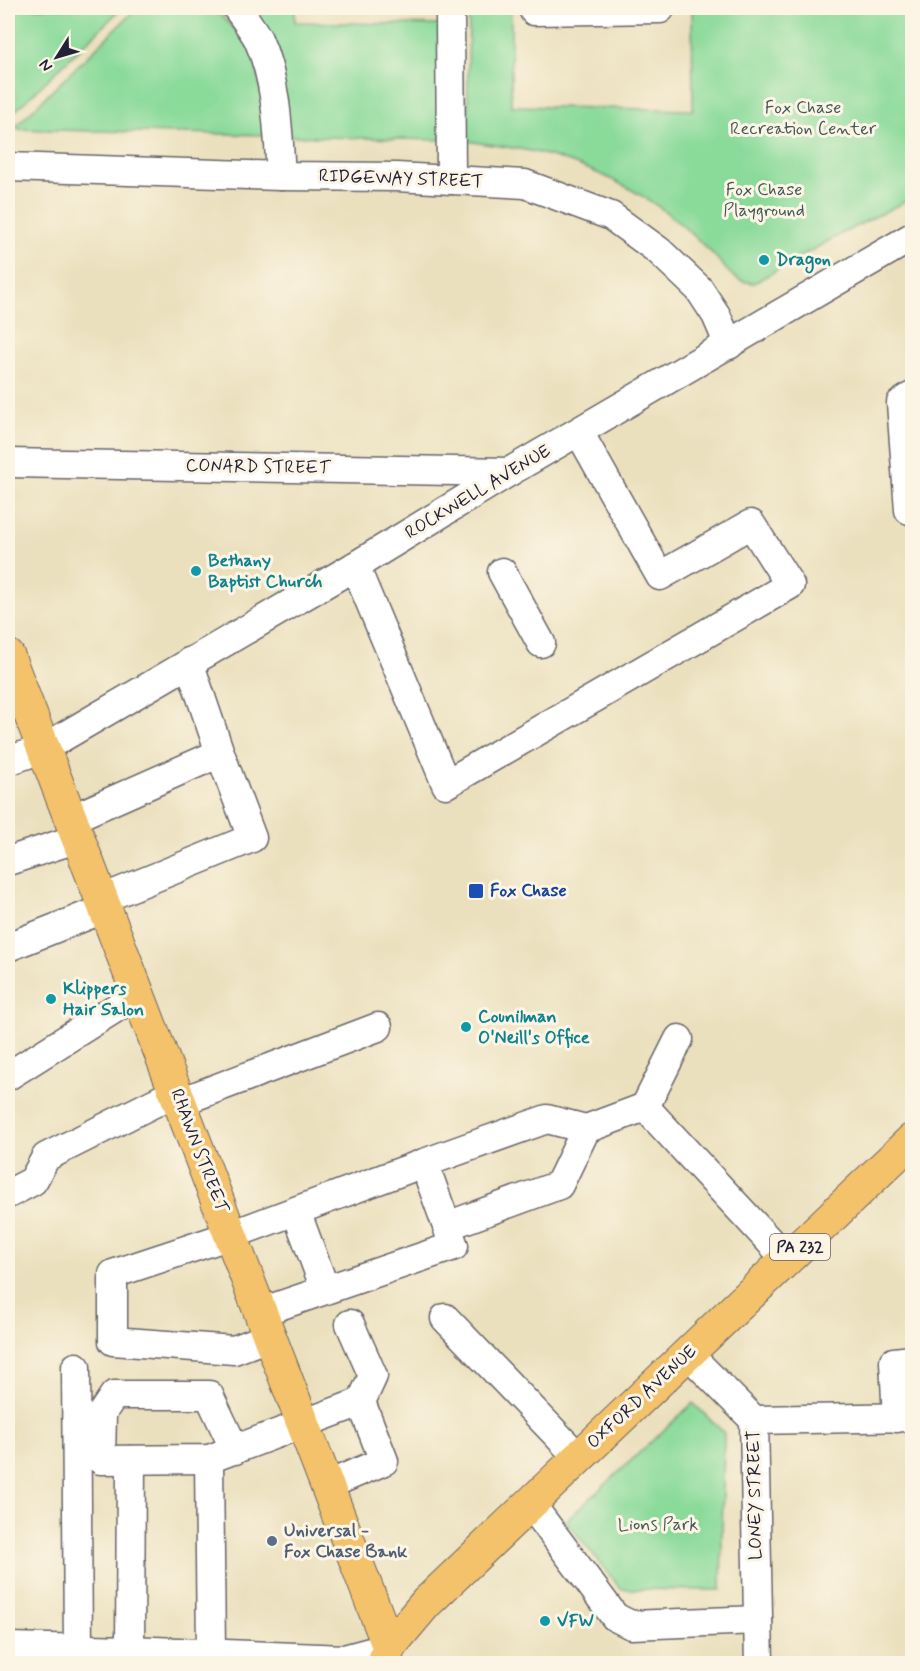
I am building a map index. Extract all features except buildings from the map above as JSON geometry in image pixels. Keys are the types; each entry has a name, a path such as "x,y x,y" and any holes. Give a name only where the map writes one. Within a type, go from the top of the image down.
{"main road":[{"name":"RHAWN STREET","path":"8,656 305,1424 386,1655"},
{"name":"OXFORD AVENUE","path":"386,1655 426,1604 912,1140"}],"street":[{"path":"237,8 257,38 269,69 276,113 281,176"},
{"path":"450,8 451,180"},
{"path":"534,8 534,11 660,9"},
{"name":"RIDGEWAY STREET","path":"8,167 281,176 396,177 525,184 611,216 659,251 699,289 716,315 729,345"},
{"name":"ROCKWELL AVENUE","path":"8,761 44,748 355,566 509,472 912,237"},
{"path":"909,510 902,403 912,396"},
{"path":"355,566 446,784 790,585 751,524 660,576 579,432"},
{"name":"CONARD STREET","path":"8,463 509,472"},
{"path":"502,572 542,643"},
{"path":"8,947 252,838 189,662"},
{"path":"8,861 220,753"},
{"path":"8,1075 138,994"},
{"path":"8,1194 33,1180 46,1157 178,1097 378,1027"},
{"path":"424,1163 454,1246 325,1290 266,1324 234,1350 113,1341 112,1274 231,1235 424,1163 547,1119 586,1129 645,1107 679,1039"},
{"path":"645,1107 787,1260"},
{"path":"447,1226 559,1185 586,1129"},
{"path":"296,1211 325,1290"},
{"path":"445,1317 578,1457"},
{"path":"235,1450 209,1395 114,1395 102,1413 101,1460 208,1459 235,1450 361,1402 373,1376 350,1324"},
{"name":"LONEY STREET","path":"688,1353 754,1420 759,1664"},
{"path":"754,1420 905,1418 894,1362 912,1360"},
{"path":"73,1654 76,1367"},
{"path":"328,1485 384,1461 361,1402"},
{"path":"208,1459 211,1653"},
{"path":"129,1650 131,1460"},
{"path":"530,1503 615,1617 631,1625 758,1620"},
{"path":"8,1647 73,1654 129,1650 344,1659 386,1655"}],"green space":[{"path":"8,8 122,8 8,118"},
{"path":"137,8 213,8 246,42 251,51 260,87 265,135 13,129"},
{"path":"255,8 295,8 295,22 440,25 441,140 288,136 274,50"},
{"name":"Fox Chase Recreation Center","path":"469,8 511,8 511,106 693,110 692,8 912,8 912,198 837,236 754,283 735,278 677,221 628,188 591,170 553,157 526,150 467,141"},
{"name":"Lions Park","path":"693,1403 724,1433 721,1590 621,1589 566,1521"}],"place":[{"name":"Dragon","path":"764,260"},
{"name":"Bethany Baptist Church","path":"196,571"},
{"name":"Fox Chase","path":"476,891"},
{"name":"Klippers Hair Salon","path":"51,999"},
{"name":"Counilman O'Neill's Office","path":"466,1027"},
{"name":"Universal - Fox Chase Bank","path":"272,1541"},
{"name":"VFW","path":"545,1621"}],"park label":[{"name":"Fox Chase Playground","path":"764,200"}]}
